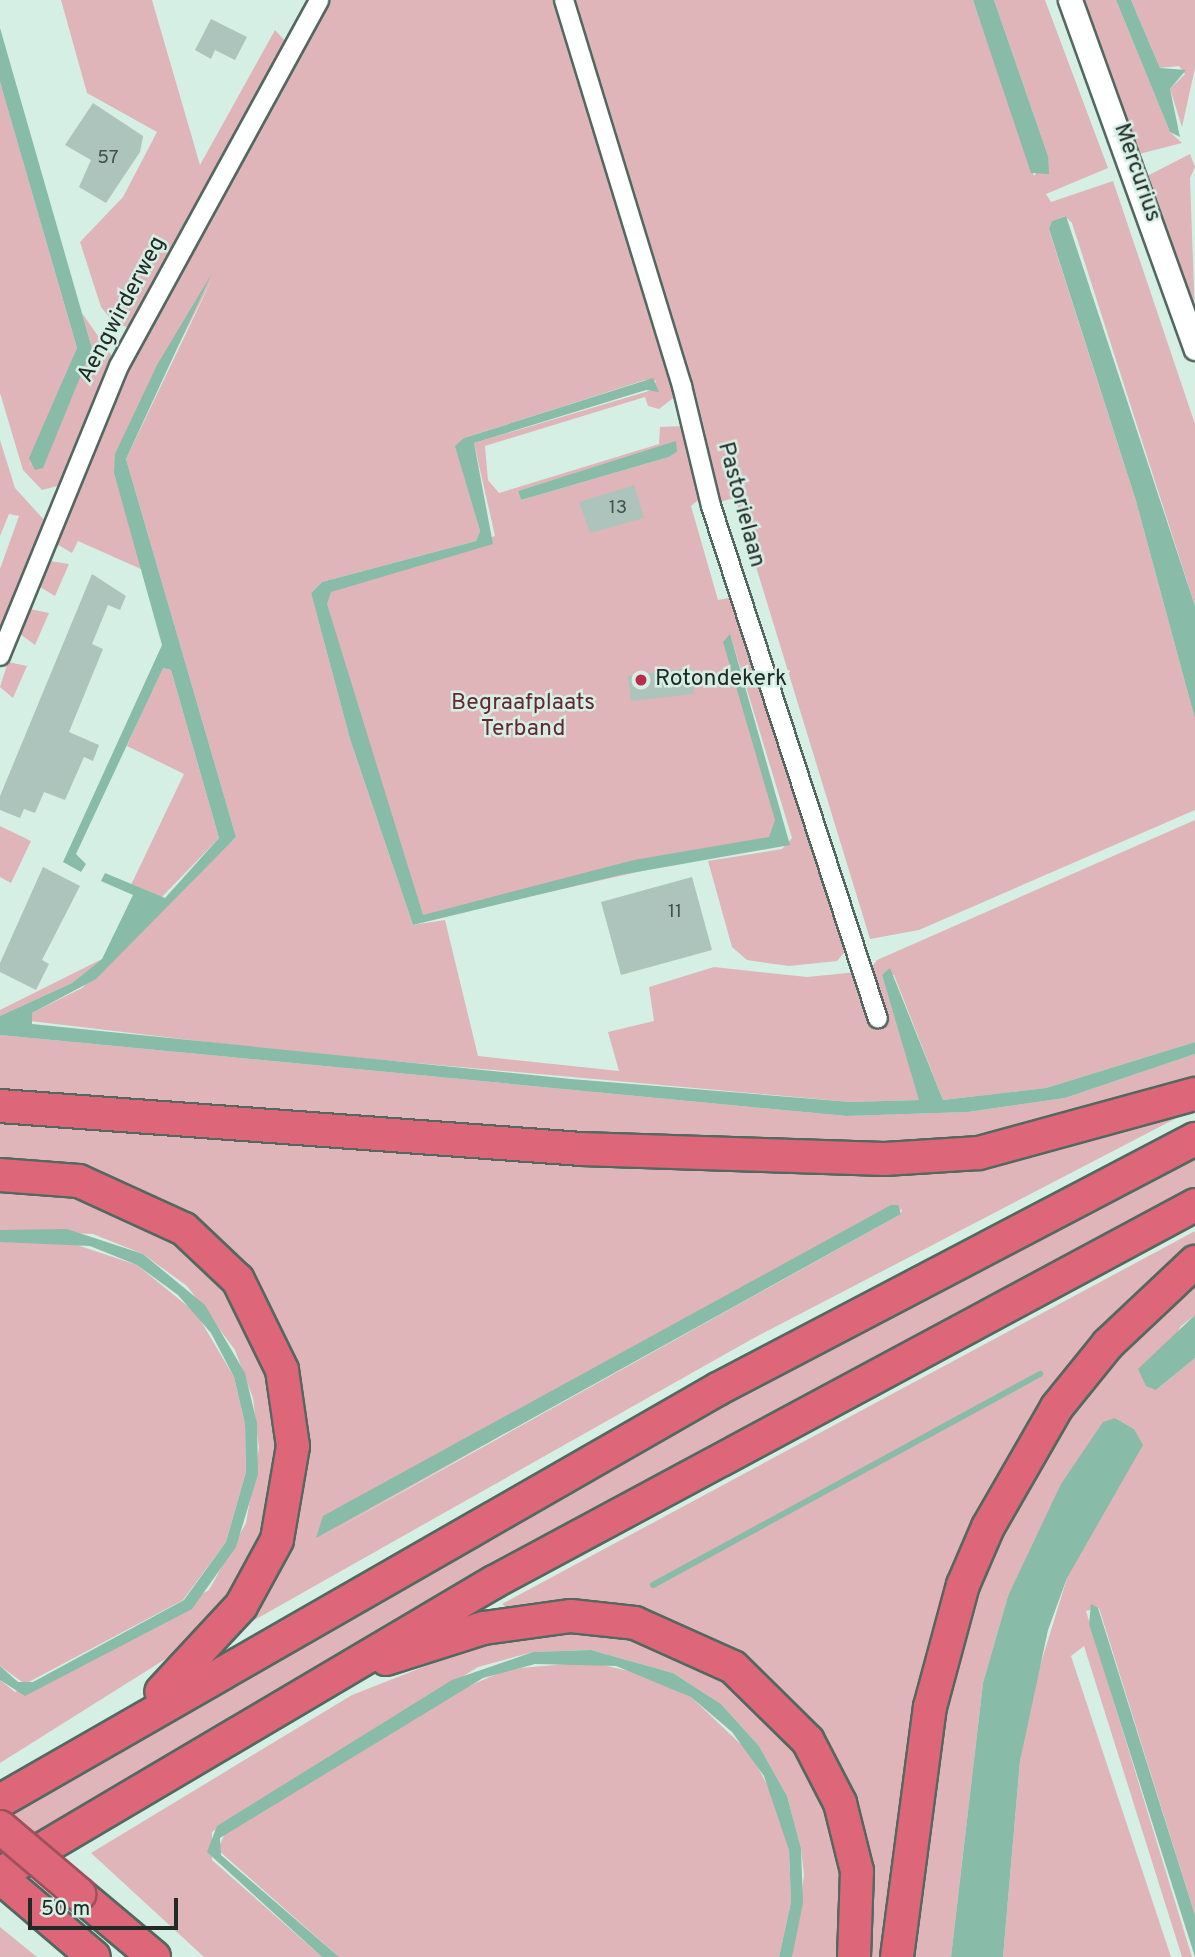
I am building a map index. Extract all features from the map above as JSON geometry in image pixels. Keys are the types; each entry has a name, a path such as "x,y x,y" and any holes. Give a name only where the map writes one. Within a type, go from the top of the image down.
{"highway":[{"path":"0,1106 581,1149 885,1159 979,1153 1195,1094"},
{"path":"0,1801 135,1719 718,1389 1195,1139"},
{"path":"0,1175 79,1181 184,1229 252,1301 288,1392 289,1497 265,1568 223,1628 135,1719"},
{"path":"94,1957 0,1875 334,1674 747,1442 1195,1205"},
{"path":"897,1957 930,1707 956,1608 988,1527 1057,1407 1108,1344 1195,1262"},
{"path":"334,1674 484,1628 570,1616 635,1623 704,1649 787,1714 827,1772 857,1871 854,1957"},
{"path":"0,1827 154,1957"}],"street":[{"name":"Aengwirderweg","path":"0,656 119,366 319,0"},
{"name":"Pastorielaan","path":"564,0 682,386 711,506 878,1019"},
{"name":"Mercurius","path":"1070,0 1195,348"}],"green space":[{"path":"61,0 152,0 200,165 275,30 287,43 130,328 114,323 101,307 80,242 123,197 157,132 87,93"},
{"name":"Begraafplaats Terband","path":"328,0 556,0 677,395 659,409 648,406 645,397 485,446 488,480 499,493 659,444 660,427 685,426 701,498 691,506 718,600 729,598 736,606 848,948 837,961 789,966 747,960 732,947 708,861 782,849 792,838 730,634 786,838 444,916 414,917 317,592 495,536 474,443 652,390 656,381 645,380 464,438 456,447 480,531 476,541 322,582 311,593 350,739 413,925 445,920 478,1056 619,1071 608,1032 654,1021 649,987 714,967 807,977 857,972 874,1028 885,1025 868,972 877,960 1195,820 1195,1042 1046,1088 943,1100 894,975 882,975 920,1100 851,1102 283,1051 30,1021 32,1013 82,988 236,837 126,459 213,277 114,473 143,570 78,541 72,553 55,543 115,393","holes":["667,445 677,452 669,457 521,500 518,491"]},
{"path":"568,0 973,0 1034,176 1048,156 994,0 1045,0 1108,168 1046,194 1051,202 1113,181 1195,424 1195,606 1072,223 1065,216 1052,221 1049,230 1136,501 1195,719 1195,810 919,930 870,939 735,498 719,502"},
{"path":"1080,0 1116,0 1170,132 1182,143 1139,154"},
{"path":"1131,0 1195,0 1195,68 1182,127 1170,89 1185,74 1179,66 1160,68"},
{"path":"0,82 77,348 29,467 92,348 82,313 114,359 61,485 42,490 23,470 0,393"},
{"path":"1190,154 1195,167 1190,178 1195,317 1147,176"},
{"path":"0,440 15,488 46,522 0,635 0,569 19,516 9,514 0,536"},
{"path":"50,561 69,564 55,596 40,587"},
{"path":"30,609 49,613 35,645 20,634"},
{"path":"8,662 27,666 13,698 0,687"},
{"path":"162,668 171,670 219,838 159,900 131,885 184,774 127,746"},
{"path":"0,826 31,841 11,883 0,877"},
{"path":"102,959 72,983 0,1016 0,1010"},
{"path":"0,1035 846,1116 968,1112 1065,1098 1195,1054 1195,1084 947,1145 556,1138 0,1094"},
{"path":"1194,1109 752,1339 242,1627 301,1459 215,1244 0,1166 0,1118 1001,1159","holes":["902,1209 901,1214 318,1539"]},
{"path":"1195,1151 1195,1189 709,1445 0,1857 0,1815 531,1507"},
{"path":"0,1188 80,1195 179,1242 218,1281 260,1351 275,1404 278,1458 262,1538 237,1587 183,1648 0,1763 0,1680 15,1692 209,1590 246,1523 259,1448 253,1398 235,1350 187,1286 143,1254 93,1234 0,1230"},
{"path":"1195,1231 1195,1252 966,1549 890,1957 864,1957 830,1750 808,1717 754,1665 650,1614 510,1611 502,1604"},
{"path":"65,1241 137,1265 196,1313 234,1377 245,1424 246,1472 226,1542 183,1600 25,1684 0,1666 0,1242"},
{"path":"1195,1283 1195,1315 1180,1327 1156,1390 1195,1358 1195,1915 1099,1608 1086,1611 1192,1957 1182,1957 1084,1646 1071,1656 1171,1957 1003,1957 1020,1761 1034,1686 1067,1578 1134,1429 1115,1418 1008,1596 983,1683 951,1957 912,1957 949,1674 1004,1525 1063,1424 1127,1341"},
{"path":"517,1630 630,1633 719,1671 796,1744 820,1788 839,1858 840,1957 792,1957 804,1876 801,1848 787,1796 759,1746 721,1704 673,1673 591,1650 533,1652 478,1667 212,1832 212,1860 322,1957 204,1957 91,1853 352,1695"},
{"path":"589,1662 642,1674 691,1697 750,1753 776,1801 789,1850 791,1902 779,1957 339,1957 218,1850 225,1833 459,1690 509,1669"},
{"path":"0,1927 37,1957 0,1957"}],"shaded area":[{"path":"973,0 994,0 1048,156 1049,174 1031,173"},
{"path":"1116,0 1131,0 1160,68 1186,70 1170,89 1180,137 1170,132"},
{"path":"0,28 92,348 43,468 35,470 29,458 77,348 0,82"},
{"path":"1066,216 1195,606 1195,719 1136,501 1049,229 1052,221"},
{"path":"211,275 126,459 236,837 96,979 32,1013 32,1024 571,1079 851,1102 919,1100 882,975 890,968 943,1100 1046,1088 1195,1042 1195,1054 1065,1098 968,1112 846,1116 0,1035 0,1016 72,983 102,959 133,895 101,881 105,873 165,898 219,838 171,670 163,668 76,854 86,864 81,872 63,862 162,645 114,473 115,454 157,365"},
{"path":"653,378 659,392 646,390 474,443 493,544 331,592 327,604 423,915 634,860 769,837 775,820 723,642 730,634 790,845 620,875 413,925 350,739 311,593 322,582 476,541 480,531 455,446 464,438"},
{"path":"676,441 677,452 669,457 521,500 518,491"},
{"path":"891,1205 898,1205 901,1214 316,1538 323,1516"},
{"path":"67,1229 143,1254 205,1305 245,1373 257,1423 258,1474 236,1547 192,1609 25,1696 0,1680 0,1666 18,1682 33,1682 184,1600 226,1542 246,1472 245,1424 234,1377 211,1333 178,1295 137,1265 90,1246 0,1242 0,1230"},
{"path":"1195,1315 1195,1358 1156,1390 1146,1386 1138,1369"},
{"path":"1115,1418 1134,1429 1143,1445 1067,1578 1048,1630 1020,1761 1003,1957 951,1957 983,1683 1008,1596 1061,1484 1103,1422"},
{"path":"1091,1604 1098,1608 1195,1915 1195,1957 1089,1624"},
{"path":"591,1650 673,1673 721,1704 759,1746 787,1796 801,1848 803,1903 792,1957 779,1957 791,1902 789,1850 764,1776 732,1732 691,1697 616,1666 535,1664 483,1678 220,1838 221,1855 339,1957 322,1957 207,1852 217,1826 452,1680 533,1652"}],"building":[{"path":"211,19 247,37 235,60 215,50 211,59 195,50"},
{"path":"93,103 143,136 140,152 106,203 79,187 91,160 65,145"},
{"path":"634,485 644,518 590,533 579,502"},
{"path":"92,574 126,596 120,610 108,605 92,644 103,649 69,732 99,745 93,761 84,757 65,800 44,792 35,813 24,809 20,818 0,810 0,796"},
{"path":"690,668 698,675 693,694 631,701 628,676"},
{"path":"43,867 80,886 42,960 49,964 36,990 0,972 0,963"},
{"path":"692,877 712,950 621,975 601,902"}],"waterway":[{"path":"653,1585 1040,1374"}],"place":[{"name":"Rotondekerk","path":"641,680"}]}
